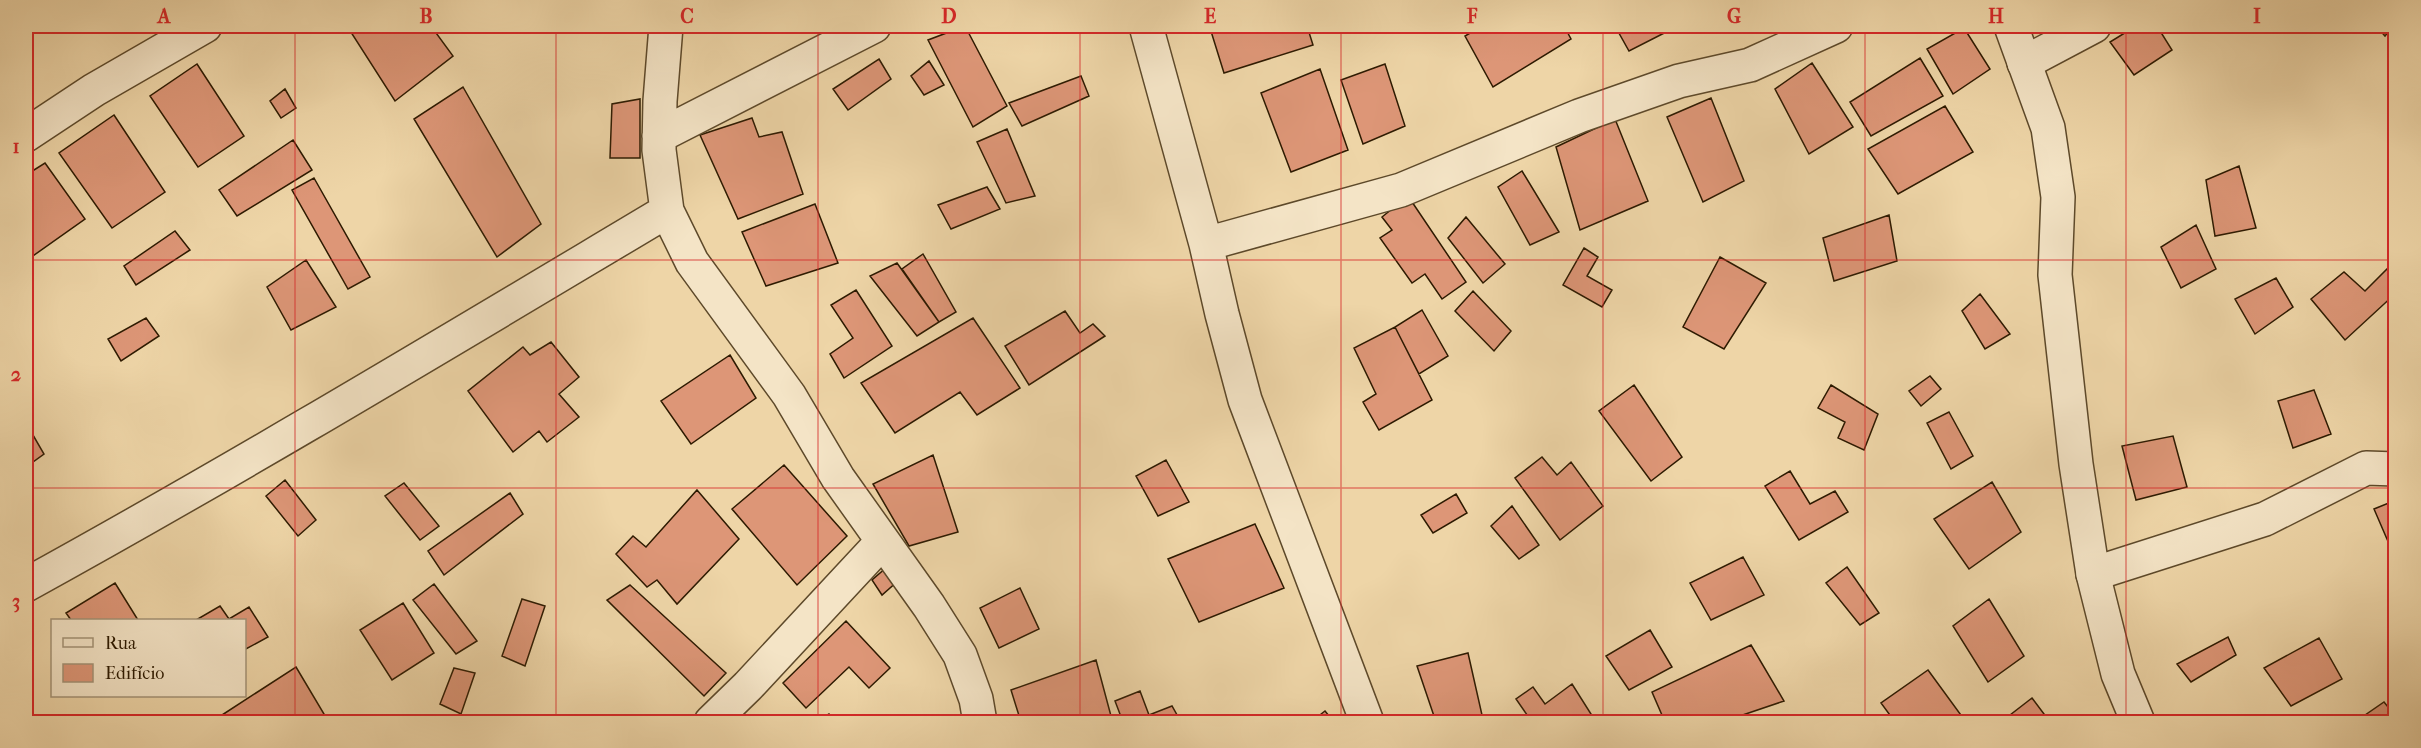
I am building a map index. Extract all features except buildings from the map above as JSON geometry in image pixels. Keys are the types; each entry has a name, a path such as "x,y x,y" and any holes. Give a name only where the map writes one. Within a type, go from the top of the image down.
{"street":[{"path":"26,135 94,90 204,26"},
{"path":"666,26 659,150 667,211 692,262 789,395 838,478 929,606 960,655 976,699 980,723"},
{"path":"659,136 874,26"},
{"path":"1146,26 1206,244 1245,400 1367,723"},
{"path":"1206,244 1401,190 1579,116 1679,81 1750,65 1836,26"},
{"path":"2011,26 2048,128 2058,197 2055,275 2076,464 2094,574 2118,674 2138,723"},
{"path":"2024,63 2094,26"},
{"path":"26,585 113,537 413,362 667,211"},
{"path":"2094,574 2265,519 2366,468 2396,469"},
{"path":"711,723 882,542"}]}
